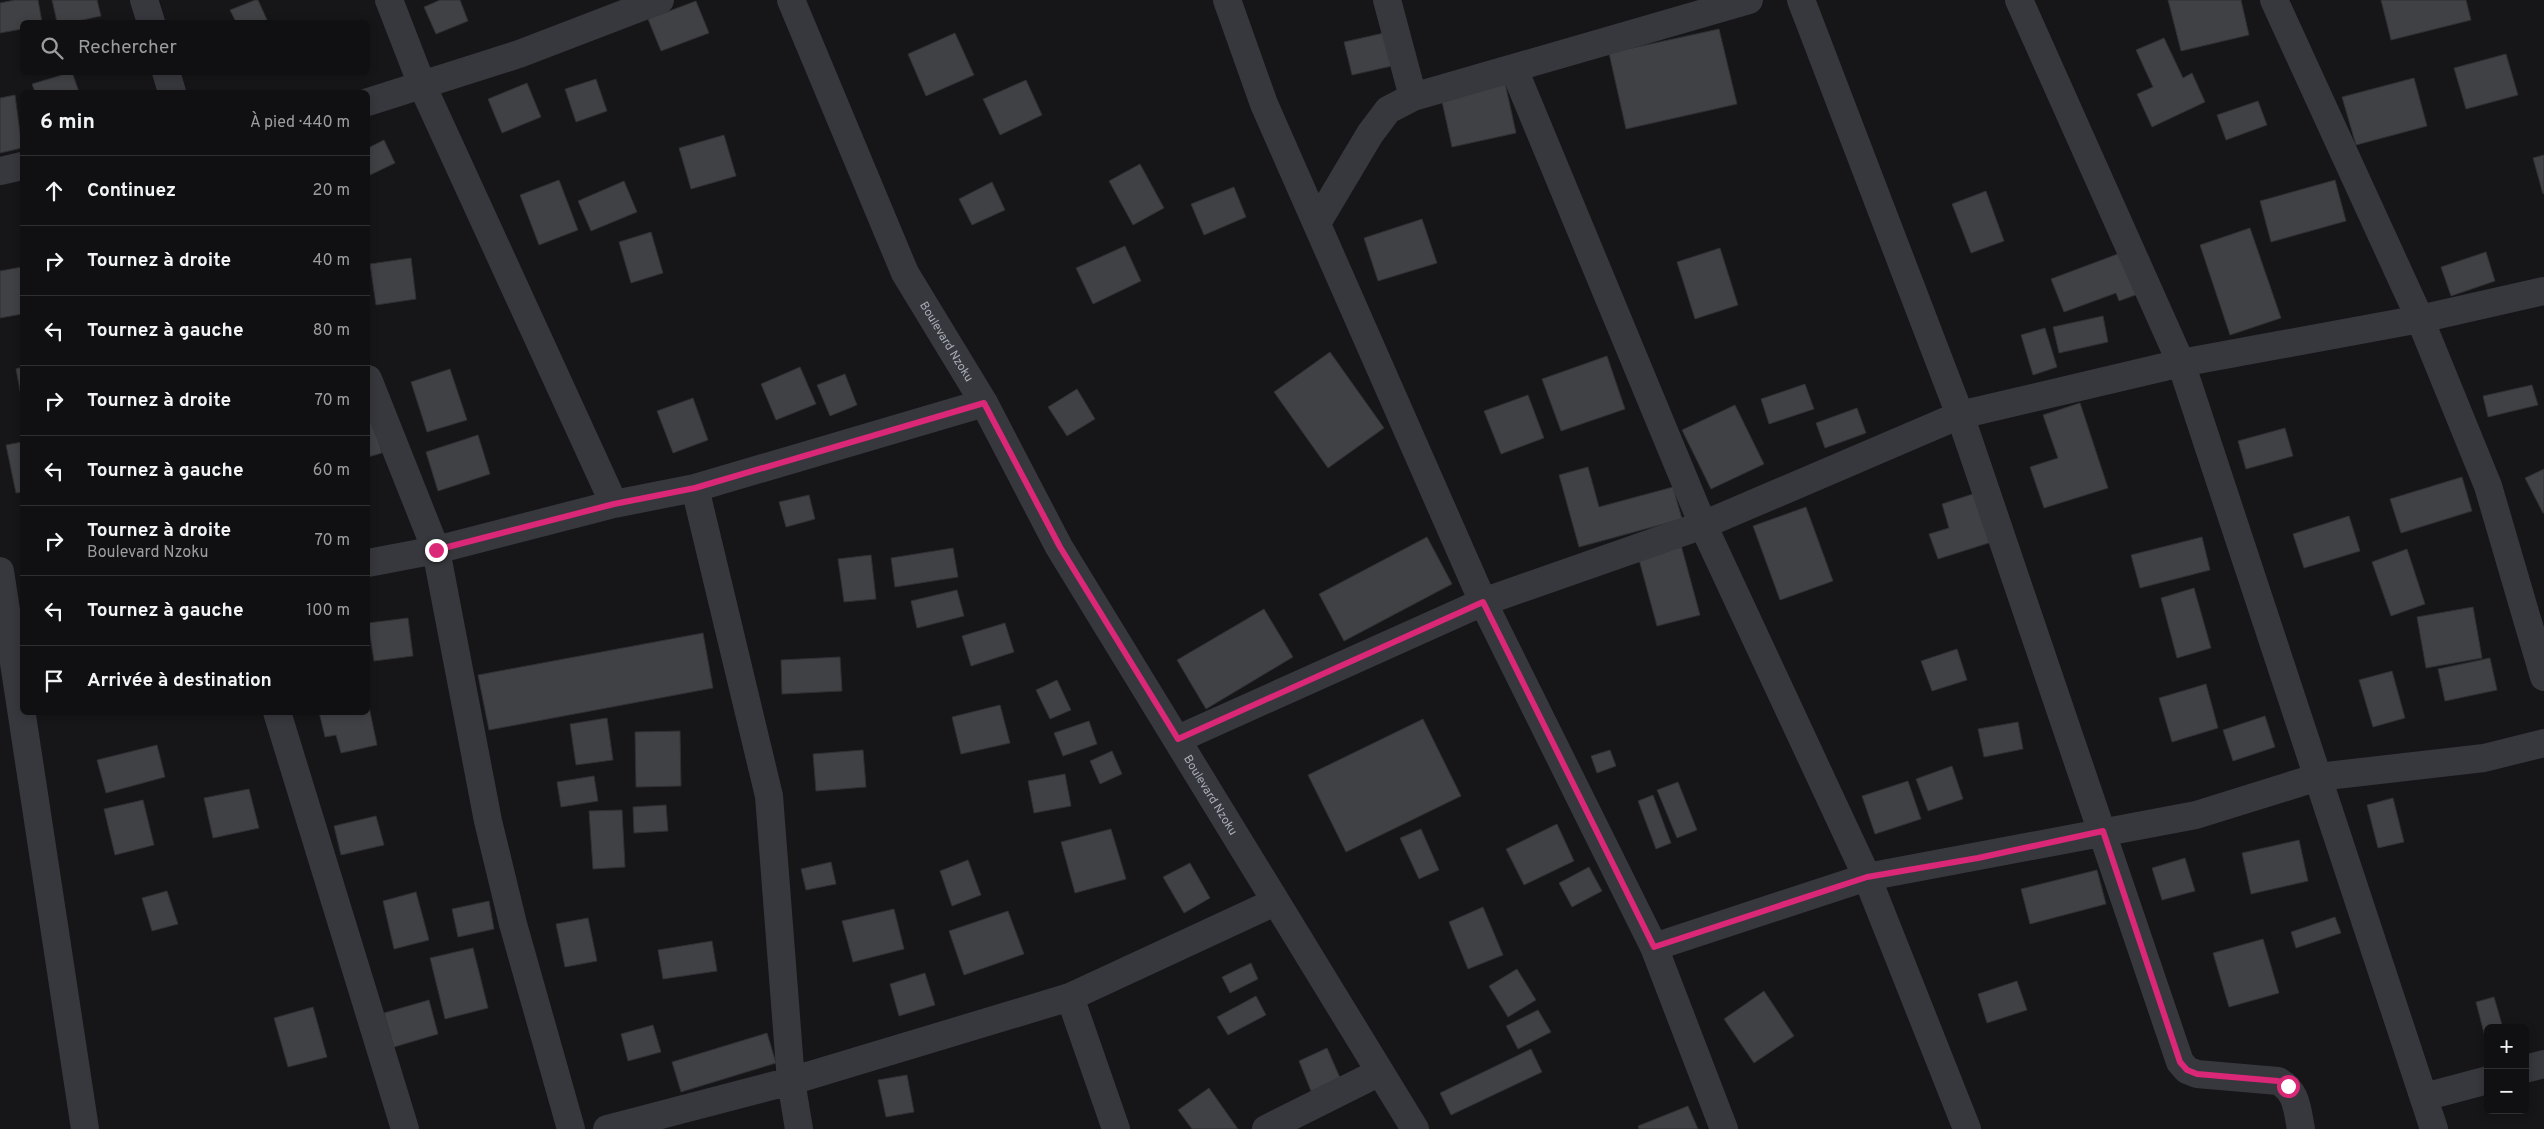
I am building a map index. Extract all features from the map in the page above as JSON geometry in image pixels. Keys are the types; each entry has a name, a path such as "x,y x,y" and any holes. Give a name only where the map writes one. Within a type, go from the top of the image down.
{"street":[{"path":"144,0 150,20"},
{"path":"389,0 422,86 614,504"},
{"path":"370,101 519,54 660,0"},
{"name":"Boulevard Nzoku","path":"791,0 905,273 984,403 1060,547 1415,1129"},
{"path":"1227,0 1264,104 1483,602 1654,947 1724,1129"},
{"path":"1387,0 1413,98"},
{"path":"1317,223 1370,134 1388,110 1413,98 1749,0"},
{"path":"1800,0 1960,415 2180,1062 2187,1070 2197,1074 2278,1081 2288,1086 2295,1097 2301,1129"},
{"path":"2019,0 2182,363 2434,1129"},
{"path":"2274,0 2420,319 2488,486 2544,677"},
{"path":"1514,69 1703,525 1867,877 1967,1129"},
{"path":"167,75 171,90"},
{"path":"0,170 20,166"},
{"path":"1178,739 1483,602 1703,525 1960,415 2182,363 2420,319 2544,291"},
{"path":"370,384 436,550 488,821 513,924 571,1129"},
{"path":"370,563 436,550 614,504 695,488 984,403"},
{"path":"695,488 769,796 791,1081 799,1129"},
{"path":"0,571 20,699"},
{"path":"22,715 85,1129"},
{"path":"278,715 405,1129"},
{"path":"1654,947 1867,877 1978,858 2103,831 2196,815 2318,777 2484,758 2544,743"},
{"path":"607,1129 791,1081 1070,997 1275,902"},
{"path":"1070,997 1116,1129"},
{"path":"2529,1068 2544,1064"},
{"path":"1266,1129 1380,1072"},
{"path":"2424,1097 2484,1081"}],"building":[{"path":"15,0 38,0 42,20 20,20 20,29 0,33 0,3"},
{"path":"52,0 97,0 101,16 82,20 57,20"},
{"path":"258,0 267,20 235,20 230,10"},
{"path":"440,0 460,0 468,21 436,34 424,7"},
{"path":"2168,0 2241,0 2249,35 2181,51"},
{"path":"2381,0 2466,0 2471,20 2391,40"},
{"path":"696,1 709,33 661,51 648,19"},
{"path":"1719,29 1737,104 1626,129 1609,53"},
{"path":"955,33 974,75 926,96 908,54"},
{"path":"1384,33 1392,66 1352,75 1344,42"},
{"path":"2164,38 2183,78 2192,73 2205,102 2152,127 2137,94 2153,87 2136,50"},
{"path":"2506,54 2518,95 2466,109 2454,68"},
{"path":"62,75 73,75 78,90 34,90 32,84"},
{"path":"2414,78 2427,126 2356,145 2342,97"},
{"path":"596,79 607,111 576,122 565,89"},
{"path":"1026,80 1042,115 1000,135 983,99"},
{"path":"527,83 541,117 502,133 488,99"},
{"path":"1505,83 1516,133 1452,147 1441,97"},
{"path":"15,95 20,148 0,153 0,98"},
{"path":"2258,101 2267,125 2226,140 2217,115"},
{"path":"724,135 736,176 691,189 679,148"},
{"path":"384,140 395,163 370,175 370,147"},
{"path":"2544,155 2544,193 2543,194 2533,158"},
{"path":"1140,164 1164,208 1133,225 1109,181"},
{"path":"559,180 578,230 539,245 520,195"},
{"path":"2335,180 2346,221 2271,242 2260,201"},
{"path":"624,181 637,212 591,231 578,201"},
{"path":"992,182 1005,210 972,225 959,199"},
{"path":"1234,187 1246,217 1204,235 1191,204"},
{"path":"1986,191 2004,241 1971,253 1952,204"},
{"path":"1422,219 1437,263 1378,281 1364,238"},
{"path":"2250,228 2281,318 2230,335 2200,245"},
{"path":"651,232 663,273 631,283 619,242"},
{"path":"1125,246 1141,281 1093,304 1076,268"},
{"path":"1720,248 1738,305 1695,319 1677,262"},
{"path":"2123,252 2138,294 2119,301 2116,293 2064,312 2051,279"},
{"path":"2486,252 2495,281 2451,296 2441,267"},
{"path":"411,258 416,299 376,305 370,264"},
{"path":"20,267 20,314 0,318 0,271"},
{"path":"2103,316 2108,342 2059,353 2053,327"},
{"path":"2045,328 2057,367 2033,375 2021,335"},
{"path":"1330,352 1384,428 1328,468 1274,392"},
{"path":"1607,356 1625,409 1561,431 1542,379"},
{"path":"800,367 816,404 776,420 761,384"},
{"path":"20,368 20,390 16,369"},
{"path":"450,369 467,420 427,432 411,382"},
{"path":"845,374 857,405 830,416 817,385"},
{"path":"1805,384 1814,409 1769,424 1761,399"},
{"path":"2532,385 2538,405 2488,417 2483,396"},
{"path":"1077,389 1095,419 1067,436 1048,407"},
{"path":"1528,395 1544,438 1501,454 1484,411"},
{"path":"693,398 708,440 673,453 657,411"},
{"path":"2080,403 2108,488 2044,508 2030,467 2058,458 2043,415"},
{"path":"1735,405 1764,464 1711,489 1682,430"},
{"path":"1857,408 1866,433 1825,448 1816,423"},
{"path":"372,416 382,453 370,456 370,417"},
{"path":"2285,428 2293,456 2246,469 2238,441"},
{"path":"478,435 490,474 438,491 426,452"},
{"path":"20,442 20,492 16,493 6,445"},
{"path":"1588,467 1599,507 1673,487 1682,519 1579,547 1559,475"},
{"path":"2544,469 2544,513 2543,513 2525,478"},
{"path":"2462,477 2472,511 2401,533 2390,499"},
{"path":"1979,492 1995,541 1938,559 1929,534 1949,528 1942,504"},
{"path":"809,495 815,519 786,527 779,502"},
{"path":"1806,507 1833,581 1780,600 1753,526"},
{"path":"2349,516 2360,551 2304,568 2293,534"},
{"path":"1427,537 1452,584 1344,641 1319,594"},
{"path":"2202,537 2210,570 2140,588 2131,555"},
{"path":"1681,545 1700,615 1657,626 1638,556"},
{"path":"953,548 958,577 895,587 891,558"},
{"path":"2407,549 2425,604 2391,616 2372,562"},
{"path":"871,555 876,599 844,602 838,559"},
{"path":"2194,588 2211,648 2177,658 2161,598"},
{"path":"957,590 964,616 917,628 911,601"},
{"path":"2473,607 2482,658 2426,668 2417,617"},
{"path":"1264,609 1293,657 1206,709 1177,660"},
{"path":"408,618 413,656 374,661 370,623"},
{"path":"1005,623 1014,652 971,666 962,636"},
{"path":"703,633 713,688 489,730 478,675"},
{"path":"1957,649 1967,680 1932,691 1921,661"},
{"path":"840,657 842,691 782,694 781,660"},
{"path":"2490,658 2497,690 2445,701 2438,669"},
{"path":"2392,671 2405,718 2373,727 2359,680"},
{"path":"1057,680 1071,710 1050,719 1036,690"},
{"path":"2206,684 2218,728 2172,742 2159,698"},
{"path":"1000,705 1010,743 961,754 952,717"},
{"path":"370,712 377,745 341,753 336,735 325,737 320,715 370,715"},
{"path":"2265,716 2275,747 2233,761 2223,730"},
{"path":"607,718 613,760 576,765 570,724"},
{"path":"1423,719 1461,796 1346,852 1308,775"},
{"path":"1089,721 1097,744 1063,756 1054,733"},
{"path":"2018,722 2023,749 1984,757 1978,729"},
{"path":"680,731 681,786 636,787 635,732"},
{"path":"157,745 165,777 106,793 97,760"},
{"path":"863,750 866,787 816,791 813,754"},
{"path":"1610,750 1616,766 1597,773 1591,756"},
{"path":"1112,751 1122,774 1100,784 1090,761"},
{"path":"1952,766 1963,799 1928,811 1916,779"},
{"path":"1065,774 1071,806 1034,813 1028,781"},
{"path":"594,776 598,801 561,807 557,782"},
{"path":"1908,781 1921,819 1875,834 1862,796"},
{"path":"1678,782 1697,830 1677,838 1657,790"},
{"path":"249,789 259,828 213,838 204,798"},
{"path":"1653,795 1671,843 1656,849 1638,801"},
{"path":"2393,798 2404,842 2378,848 2367,805"},
{"path":"143,800 154,845 115,855 104,809"},
{"path":"666,805 668,831 634,833 633,807"},
{"path":"622,810 625,867 593,869 589,811"},
{"path":"376,816 384,845 341,855 334,826"},
{"path":"1557,824 1574,861 1524,885 1506,849"},
{"path":"1111,829 1126,879 1075,893 1061,842"},
{"path":"1421,829 1439,870 1419,879 1400,838"},
{"path":"2299,840 2308,881 2251,894 2242,853"},
{"path":"2185,858 2195,891 2162,900 2152,868"},
{"path":"968,860 981,895 952,906 940,871"},
{"path":"831,862 836,884 806,890 801,869"},
{"path":"1190,863 1210,898 1184,913 1163,877"},
{"path":"1589,867 1602,891 1572,907 1559,883"},
{"path":"2097,870 2106,904 2030,924 2021,889"},
{"path":"167,891 178,924 152,931 142,898"},
{"path":"416,892 429,940 394,949 383,901"},
{"path":"489,901 494,929 458,937 452,909"},
{"path":"1483,907 1503,955 1468,969 1449,922"},
{"path":"894,909 904,949 853,962 842,921"},
{"path":"1008,911 1024,954 964,975 949,931"},
{"path":"2335,917 2341,933 2296,948 2291,932"},
{"path":"588,918 597,961 565,967 556,924"},
{"path":"2263,939 2279,993 2229,1007 2213,953"},
{"path":"712,941 717,971 663,979 658,950"},
{"path":"473,948 488,1008 445,1019 430,958"},
{"path":"1251,963 1258,979 1230,993 1222,977"},
{"path":"1517,969 1536,1000 1508,1017 1489,986"},
{"path":"925,973 935,1005 899,1016 890,984"},
{"path":"2017,981 2027,1010 1987,1023 1978,994"},
{"path":"1764,991 1794,1036 1754,1063 1724,1019"},
{"path":"1256,996 1266,1015 1228,1035 1217,1017"},
{"path":"2494,997 2502,1024 2484,1024 2484,1033 2476,1002"},
{"path":"429,1000 438,1034 394,1047 384,1013"},
{"path":"313,1007 327,1057 288,1067 274,1018"},
{"path":"1538,1010 1551,1032 1518,1049 1506,1026"},
{"path":"653,1025 661,1052 628,1061 621,1034"},
{"path":"767,1033 776,1063 681,1092 672,1062"},
{"path":"1327,1048 1341,1080 1311,1091 1299,1061"},
{"path":"1531,1049 1542,1072 1451,1115 1440,1093"},
{"path":"907,1075 914,1112 886,1117 878,1080"},
{"path":"1209,1088 1238,1129 1192,1129 1178,1110"},
{"path":"1688,1106 1698,1129 1639,1129 1638,1126"}],"route":[{"path":"436,550 614,504 695,488 984,403 1060,547 1178,739 1483,602 1654,947 1773,906 1867,877 1978,858 2103,831 2180,1062 2187,1070 2197,1074 2278,1081 2288,1086"}]}
